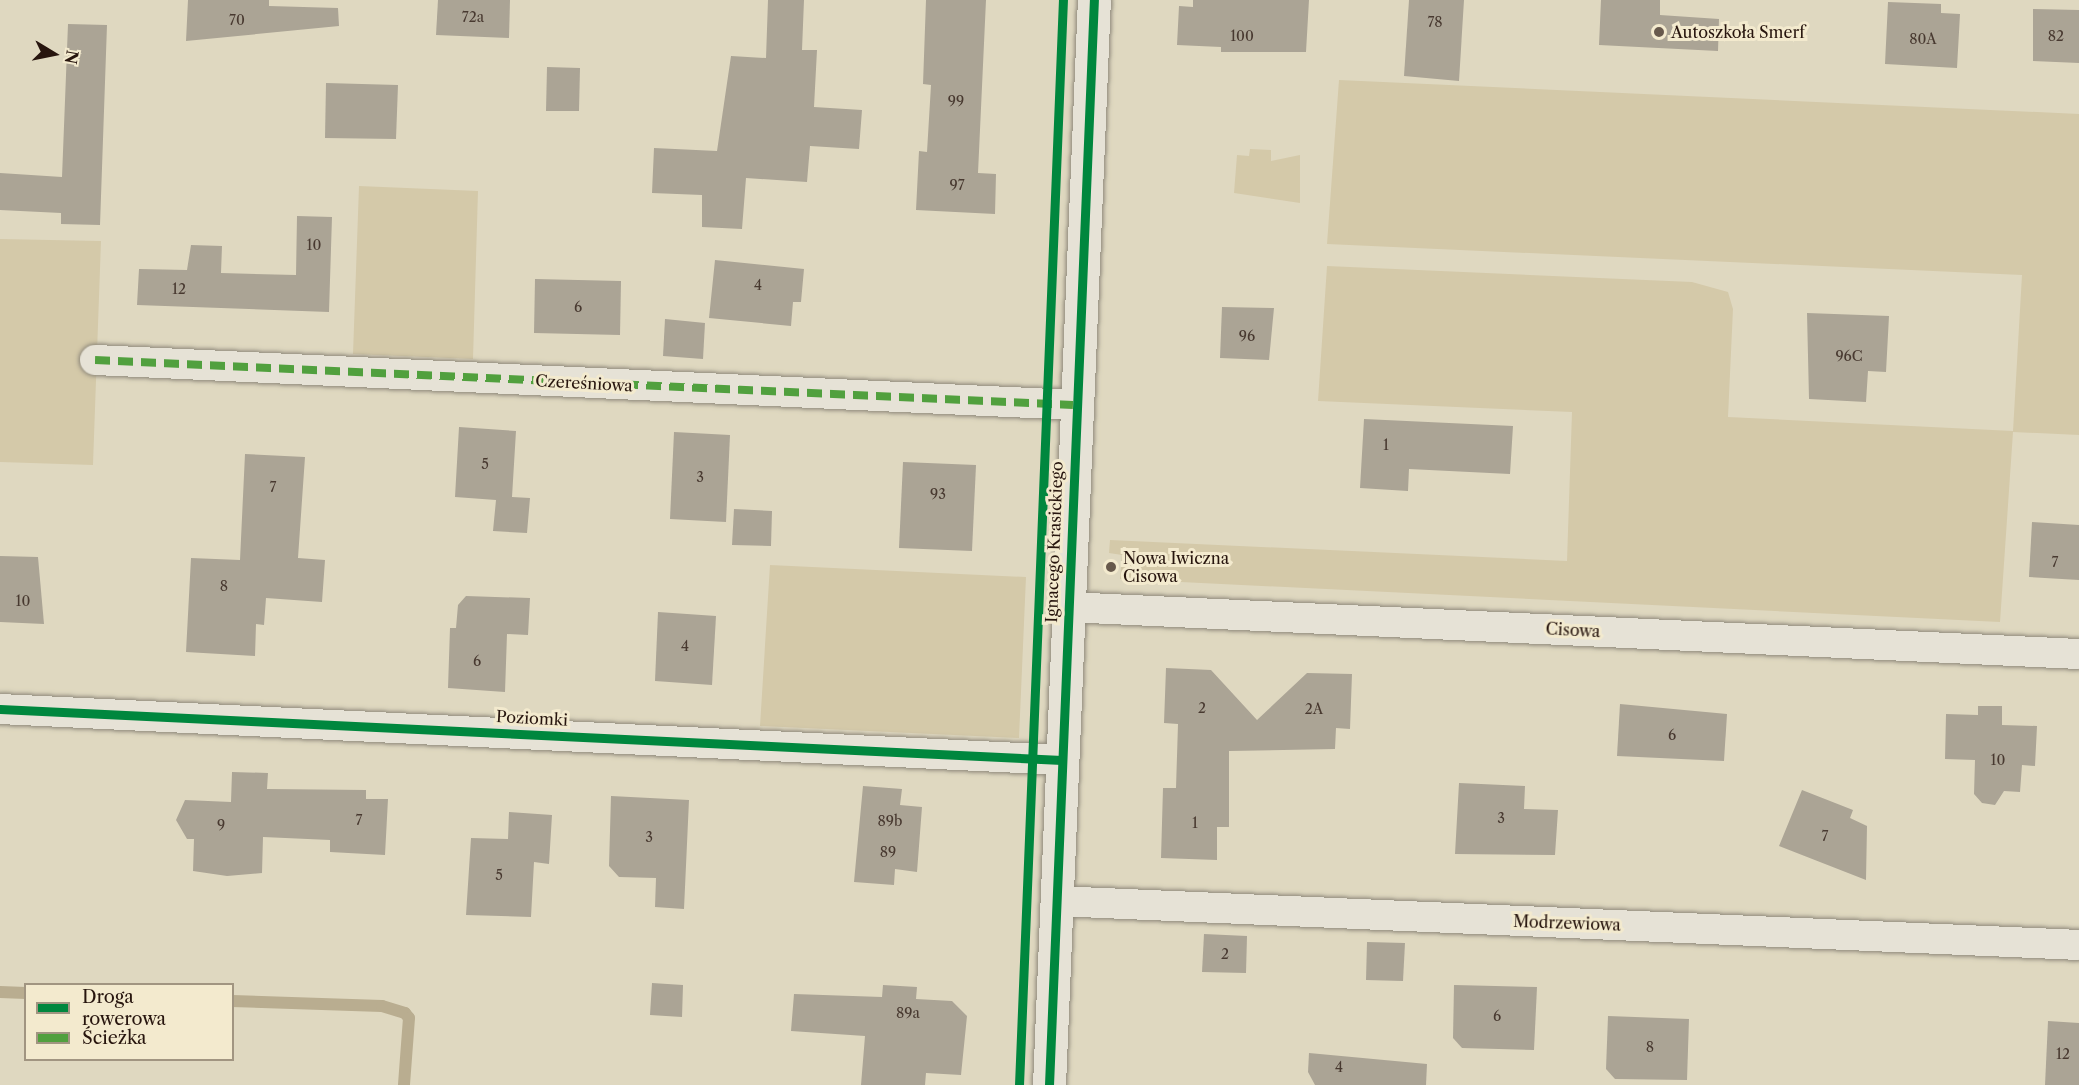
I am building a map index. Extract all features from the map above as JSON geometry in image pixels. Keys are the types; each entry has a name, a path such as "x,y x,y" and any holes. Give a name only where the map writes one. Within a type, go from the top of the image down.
{"street":[{"name":"Ignacego Krasickiego","path":"1049,1085 1073,405 1094,0"},
{"name":"Czereśniowa","path":"95,360 1073,405"},
{"name":"Cisowa","path":"1067,607 2079,654"},
{"name":"Poziomki","path":"0,709 1062,759"},
{"name":"Modrzewiowa","path":"1056,901 2079,945"}],"shaded area":[{"path":"1339,80 2079,114 2079,435 2013,432 2000,622 1120,579 1122,555 1109,553 1110,540 1567,561 1572,412 1318,401 1327,266 1692,282 1728,292 1733,309 1728,417 2013,431 2022,275 1327,244"},
{"path":"1250,149 1271,150 1271,161 1300,155 1300,203 1234,193 1237,155 1249,156"},
{"path":"359,186 478,191 473,359 353,354"},
{"path":"0,239 101,241 93,465 0,462"},
{"path":"770,565 1026,577 1019,738 760,726"}],"building":[{"path":"188,0 269,0 269,6 338,8 339,26 186,41"},
{"path":"438,0 510,0 509,38 436,35"},
{"path":"768,0 804,0 802,50 817,50 814,107 862,110 859,149 810,146 807,182 746,178 742,229 702,227 702,195 652,193 654,148 717,151 731,56 766,58"},
{"path":"926,0 986,0 978,173 996,174 995,214 916,210 919,151 927,152 931,85 923,84"},
{"path":"1193,0 1309,0 1306,52 1221,52 1221,47 1177,45 1179,6 1193,7"},
{"path":"1409,0 1464,0 1459,81 1404,76"},
{"name":"Autoszkoła Smerf","path":"1601,0 1660,0 1660,15 1719,19 1718,51 1599,45"},
{"path":"1888,2 1941,4 1941,13 1960,14 1957,68 1885,64"},
{"path":"2033,9 2079,10 2079,63 2033,61"},
{"path":"68,24 107,25 100,225 61,224 61,213 0,210 0,173 62,177"},
{"path":"547,67 580,68 579,111 546,111"},
{"path":"326,83 398,85 396,139 325,138"},
{"path":"297,216 332,217 329,312 137,305 139,269 187,270 191,245 222,246 221,273 296,275"},
{"path":"715,260 804,269 801,302 793,302 791,326 709,318"},
{"path":"535,279 621,281 620,335 534,333"},
{"path":"1222,307 1274,308 1269,360 1220,358"},
{"path":"1807,313 1889,316 1886,372 1868,371 1866,402 1809,399"},
{"path":"665,319 705,323 703,359 663,356"},
{"path":"1364,419 1513,426 1510,474 1409,469 1408,491 1360,488"},
{"path":"459,427 516,431 512,497 530,498 527,533 493,531 496,500 455,497"},
{"path":"674,432 730,435 726,522 670,519"},
{"path":"245,454 305,457 298,558 325,560 322,602 266,598 264,625 256,624 255,656 186,652 191,558 240,560"},
{"path":"903,462 976,465 972,551 899,548"},
{"path":"734,509 772,511 771,546 732,545"},
{"path":"2032,522 2079,525 2079,580 2029,577"},
{"path":"0,556 38,557 44,624 0,622"},
{"path":"466,596 530,598 528,635 507,634 505,692 448,688 450,628 456,628 458,605"},
{"path":"658,612 716,616 712,685 655,681"},
{"path":"1166,668 1211,670 1257,720 1307,673 1352,674 1350,729 1336,728 1335,749 1229,751 1229,827 1217,827 1217,860 1161,858 1163,788 1176,788 1178,724 1164,723"},
{"path":"1620,704 1727,714 1724,761 1617,756"},
{"path":"1978,706 2002,706 2002,725 2037,726 2035,766 2022,765 2020,792 2004,791 1995,805 1982,803 1974,794 1975,760 1945,759 1946,714 1978,715"},
{"path":"232,772 268,773 267,789 366,790 366,799 388,799 385,855 330,852 330,840 263,837 262,873 227,876 193,871 194,839 187,839 176,820 185,800 231,802"},
{"path":"1459,783 1525,786 1524,809 1558,810 1555,855 1455,854"},
{"path":"863,786 902,789 900,805 922,807 917,872 895,869 894,885 854,882"},
{"path":"1802,790 1853,810 1850,818 1867,826 1866,880 1779,846"},
{"path":"611,796 689,800 684,909 655,907 656,878 619,877 609,866"},
{"path":"509,812 552,815 549,864 534,862 531,917 466,915 471,838 508,839"},
{"path":"1204,934 1247,936 1246,973 1202,972"},
{"path":"1367,942 1405,943 1403,981 1366,980"},
{"path":"652,983 683,985 682,1017 650,1015"},
{"path":"883,985 917,987 916,999 952,1001 967,1016 961,1075 926,1073 925,1085 861,1085 865,1036 791,1031 794,994 882,997"},
{"path":"1454,985 1537,987 1534,1050 1462,1048 1453,1038"},
{"path":"1608,1016 1689,1019 1687,1080 1615,1079 1606,1069"},
{"path":"2048,1021 2079,1023 2079,1085 2045,1085"},
{"path":"1309,1053 1427,1064 1426,1085 1315,1085 1308,1072"}],"waterway":[{"path":"0,992 24,993"},
{"path":"234,1001 382,1006 405,1013 409,1018 404,1085"}],"marked path":[{"path":"95,360 1073,405"}],"cycle path":[{"path":"1019,1085 1063,0"},
{"path":"1049,1085 1094,0"},
{"path":"0,709 1062,760"}],"place":[{"name":"Autoszkoła Smerf","path":"1659,32"},
{"name":"Nowa Iwiczna Cisowa","path":"1111,567"}]}
